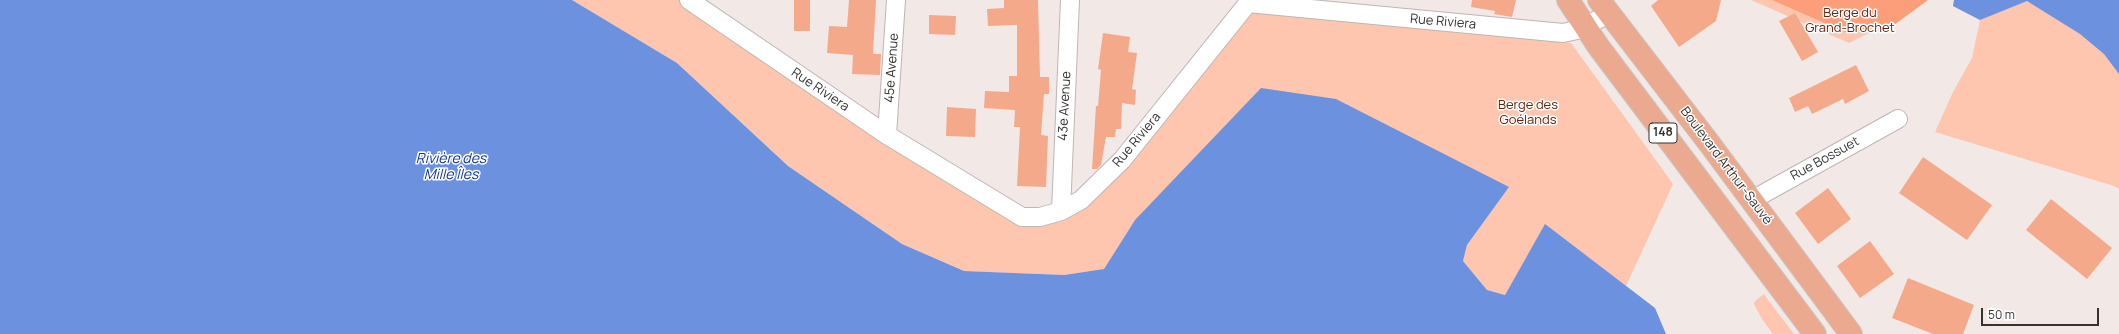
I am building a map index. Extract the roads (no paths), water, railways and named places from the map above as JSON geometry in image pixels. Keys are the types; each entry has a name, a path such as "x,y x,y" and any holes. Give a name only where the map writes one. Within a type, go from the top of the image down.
{"main road":[{"name":"148","path":"1568,0 1585,26 1815,334"},
{"name":"Boulevard Arthur-Sauvé","path":"1604,7 1752,200 1851,334"}],"street":[{"name":"Rue Riviera","path":"689,0 887,135 1022,217 1040,217 1061,211 1081,200 1122,160 1249,1 1563,33 1585,26 1604,7"},
{"name":"45e Avenue","path":"887,135 896,0"},
{"name":"43e Avenue","path":"1061,211 1070,0"},
{"name":"Rue Bossuet","path":"1752,200 1898,119"}],"water":[{"name":"Rivière des Mille Îles","path":"0,0 572,0 677,63 788,166 902,244 964,271 1064,275 1104,269 1135,220 1261,88 1336,99 1509,187 1467,245 1463,261 1487,290 1505,295 1545,224 1655,308 1666,334 0,334"},
{"path":"1954,0 2119,0 2119,74 2104,54 2080,34 2027,1 1980,20 1953,6"}],"park label":[{"name":"Berge du Grand-Brochet","path":"1850,20"},
{"name":"Berge des Goélands","path":"1528,112"}]}
